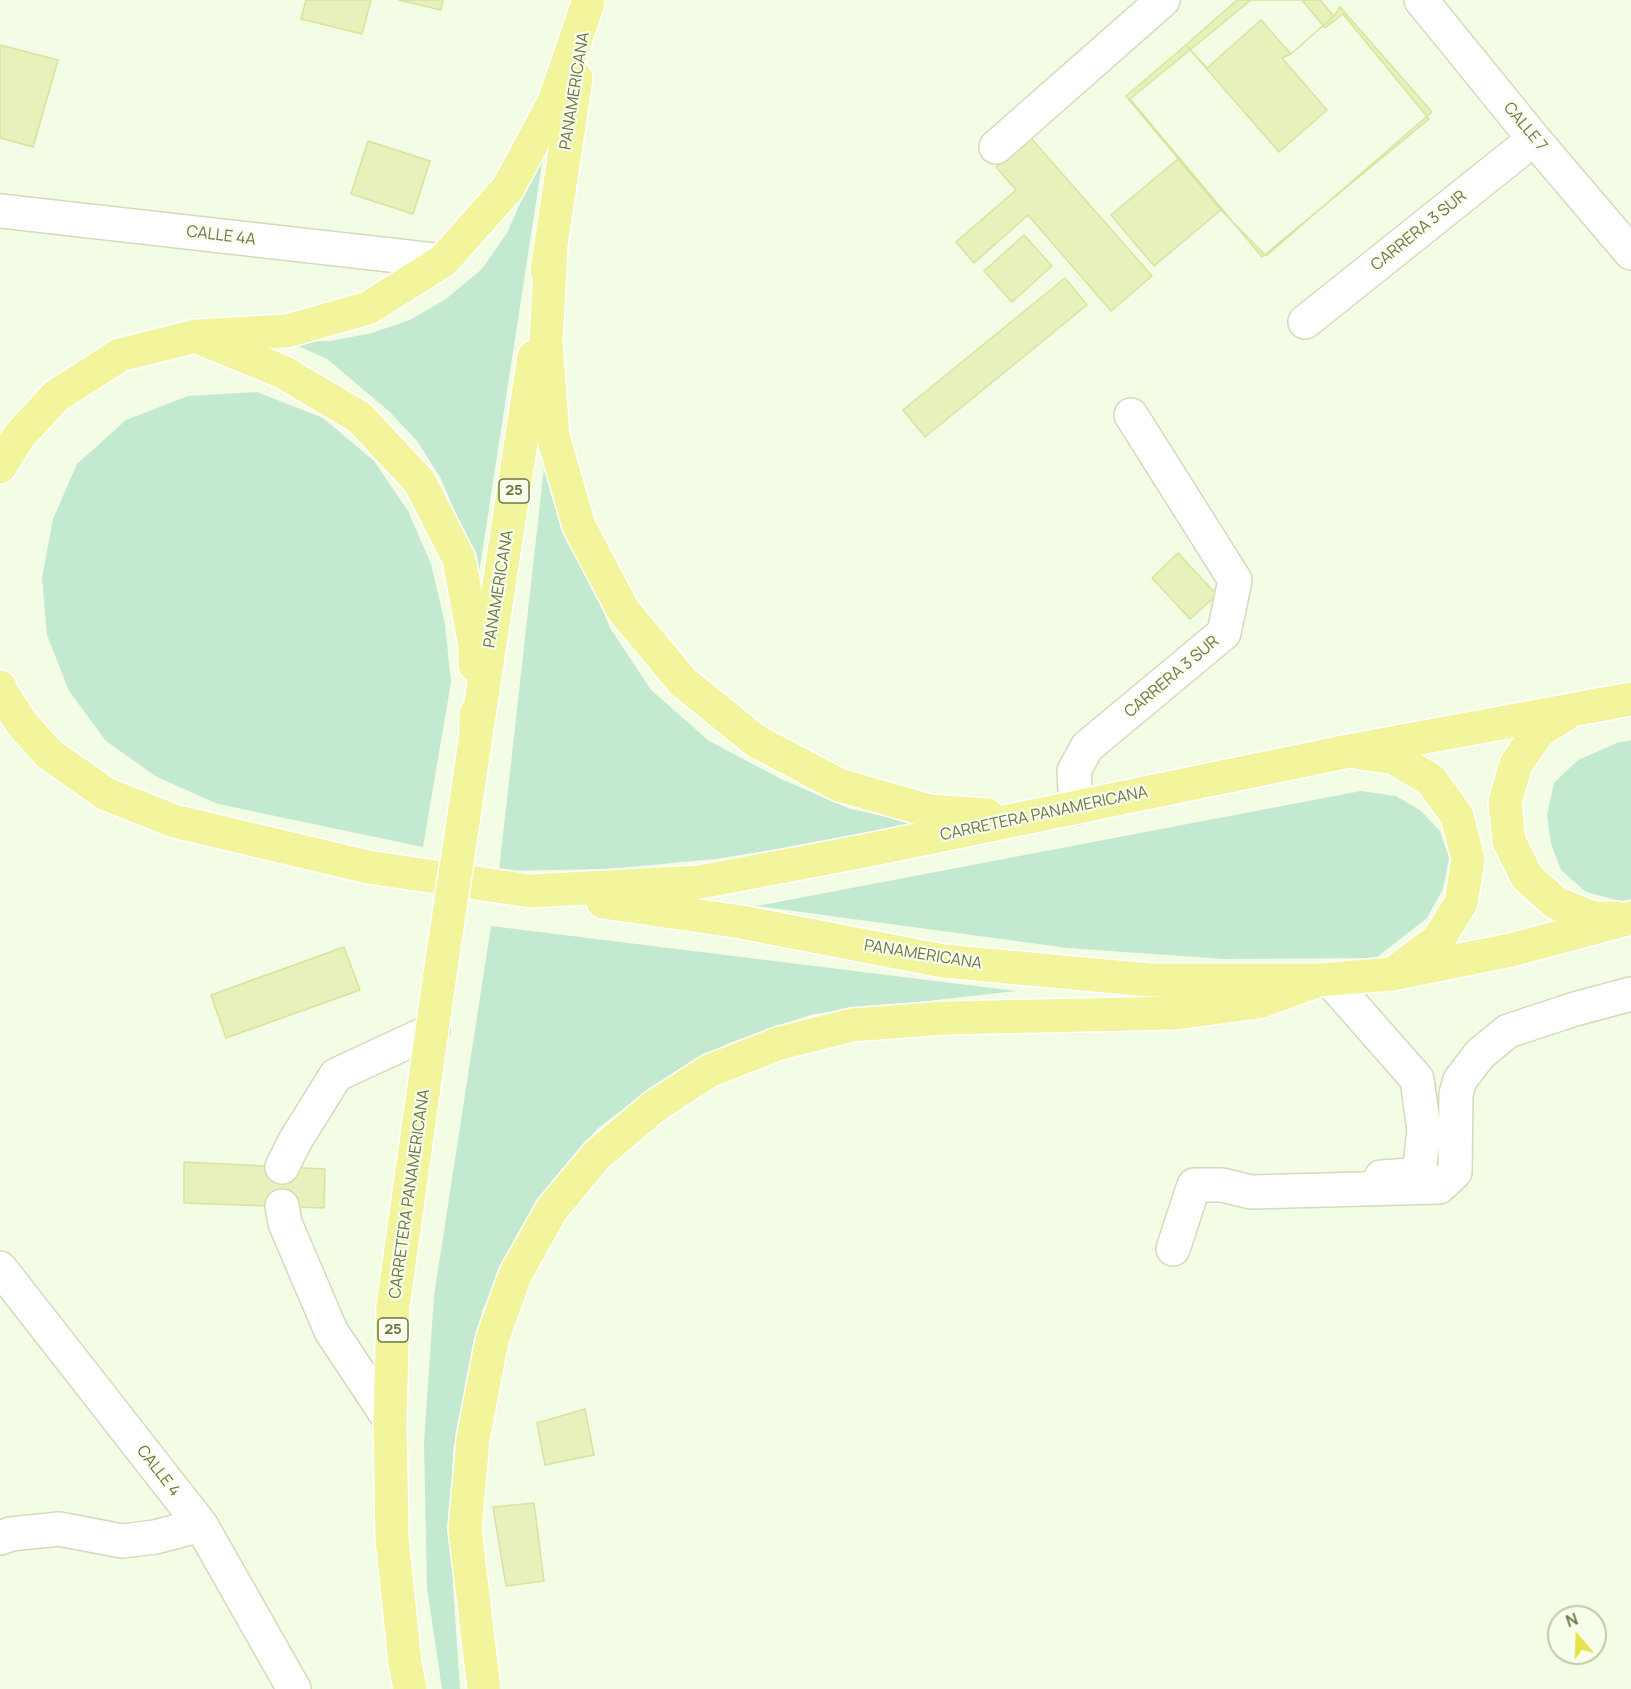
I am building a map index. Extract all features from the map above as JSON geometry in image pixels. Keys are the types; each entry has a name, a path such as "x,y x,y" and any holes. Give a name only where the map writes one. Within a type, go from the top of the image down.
{"highway":[{"name":"PANAMERICANA","path":"196,336 286,331 368,308 443,261 508,188 554,102 588,3 476,735"},
{"path":"551,248 546,342 553,436 579,526 623,610 675,673 756,741 839,785 930,811 1025,818"},
{"path":"0,467 19,436 56,396 120,355 196,336"},
{"name":"CARRETERA PANAMERICANA","path":"196,336 283,372 358,417 419,481 459,559 475,646 476,735 393,1306 390,1420 393,1538 405,1663 410,1689"},
{"name":"CARRETERA PANAMERICANA","path":"0,687 22,724 49,754 106,794 174,821 369,867 530,891 700,882 869,850 1350,751 1631,699"},
{"path":"1573,710 1539,731 1516,764 1505,802 1509,841 1527,877 1556,903 1593,918 1631,918"},
{"path":"1350,751 1394,758 1431,780 1457,816 1468,859 1461,903 1438,940 1392,974"},
{"name":"PANAMERICANA","path":"530,891 741,922 943,962 1149,980 1324,979"},
{"path":"484,1689 465,1529 473,1439 492,1340 515,1275 552,1209 597,1155 655,1106 709,1071 780,1043 852,1025 945,1018 1175,1013 1259,1002 1324,979 1392,974 1511,950 1631,918"}],"street":[{"path":"996,147 1162,0"},
{"name":"CALLE 7","path":"1421,0 1534,139 1631,253"},
{"name":"CARRERA 3 SUR","path":"1305,322 1534,139"},
{"name":"CALLE 4A","path":"0,211 443,261"},
{"name":"CARRERA 3 SUR","path":"1076,808 1074,771 1087,747 1224,633 1235,580 1131,415"},
{"path":"1222,1185 1249,1176 1396,1177 1411,1174 1420,1166 1424,1130 1417,1079 1324,979"},
{"path":"1173,1249 1194,1185 1222,1185 1251,1192 1439,1187 1455,1172 1456,1094 1460,1080 1480,1054 1508,1031 1631,994"},
{"path":"282,1167 295,1140 336,1075 433,1030"},
{"path":"282,1206 285,1223 331,1331 390,1420"},
{"name":"CALLE 4","path":"0,1268 201,1525 294,1689"},
{"path":"0,1538 11,1534 59,1529 122,1541 155,1537 201,1525"}],"green space":[{"path":"544,150 475,599 457,516 440,477 417,441 389,411 327,359 287,341 331,341 372,333 410,320 446,299 482,269 507,233"},
{"path":"257,392 323,418 374,461 408,511 431,564 445,624 451,682 423,847 218,804 157,777 106,741 69,691 47,635 42,578 53,519 77,464 126,420 188,396"},
{"path":"550,414 583,562 610,628 651,690 709,741 781,779 850,809 930,825 715,859 608,869 499,871"},
{"path":"1631,740 1631,899 1620,901 1586,892 1561,870 1551,844 1547,815 1554,783 1578,760 1617,743"},
{"path":"1361,791 1396,796 1421,811 1440,831 1449,858 1443,889 1427,918 1376,958 1224,959 1068,948 757,906"},
{"path":"491,926 1016,991 813,1014 729,1043 660,1082 598,1128 550,1184 482,1311 453,1450 453,1586 460,1689 442,1689 427,1588 424,1443 434,1296"}],"building":[{"path":"306,0 371,0 362,34 301,19"},
{"path":"399,0 443,0 441,10"},
{"path":"1237,0 1320,0 1334,16 1291,54 1261,20 1207,68 1186,45"},
{"path":"1251,0 1302,0 1325,28 1343,14 1429,119 1262,257 1130,99"},
{"path":"1340,7 1432,112 1266,256 1221,210 1126,96 1186,45 1279,152 1327,110 1282,58 1291,54 1334,16"},
{"path":"0,45 58,60 33,147 0,138"},
{"path":"1030,137 1152,276 1111,311 1028,215 974,263 956,242 1016,190 996,167"},
{"path":"368,141 430,161 413,214 351,194"},
{"path":"1178,159 1221,210 1154,266 1111,215"},
{"path":"1024,235 1052,266 1012,302 984,271"},
{"path":"1065,278 1087,305 925,437 903,410"},
{"path":"1178,553 1217,595 1190,619 1152,578"},
{"path":"344,947 360,990 226,1038 211,995"},
{"path":"184,1162 325,1169 324,1208 184,1203"},
{"path":"585,1409 594,1455 545,1465 537,1423"},
{"path":"534,1503 544,1581 506,1586 493,1507"}]}
